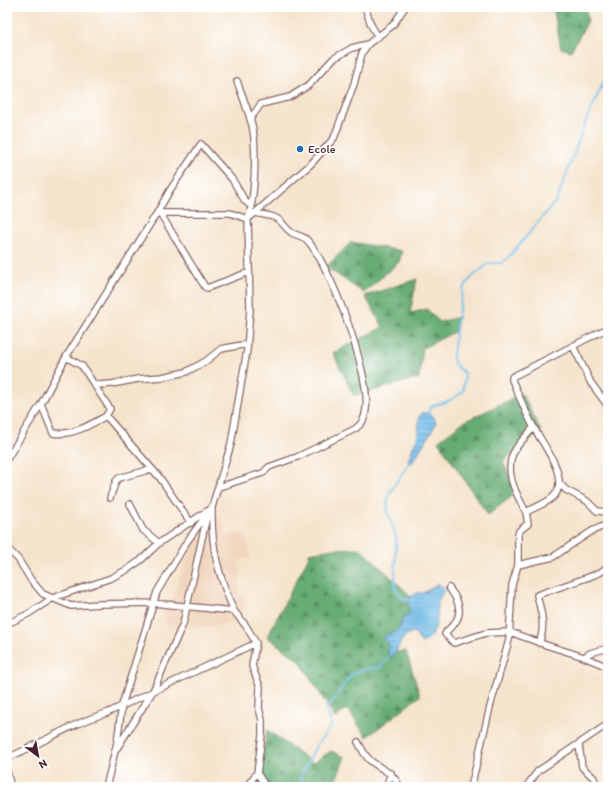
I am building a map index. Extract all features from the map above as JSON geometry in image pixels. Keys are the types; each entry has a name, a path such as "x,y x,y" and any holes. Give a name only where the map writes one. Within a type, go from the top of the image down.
{"street":[{"path":"365,7 371,25 378,37"},
{"path":"250,118 261,104 290,97 309,85 333,59 352,48 368,44 378,37 393,25 405,7"},
{"path":"248,219 311,164 334,138 354,84 359,60 368,44"},
{"path":"237,81 250,118 254,138 252,208 248,219 249,272 247,344 231,444 212,508 212,534 216,566 234,611 246,626 256,643 252,666 260,684 259,708 262,720 257,773 246,787"},
{"path":"7,459 41,404 66,357 159,213 170,190 201,144 232,179 245,201 252,208"},
{"path":"159,213 230,213 248,219"},
{"path":"159,213 205,287 207,288 249,272"},
{"path":"219,487 263,473 269,467 303,454 355,429 363,423 366,410 366,395 357,349 321,260 305,238 286,229 279,220 269,215 256,213"},
{"path":"608,328 512,377 512,380 534,427 548,449 560,483 566,490 587,501 597,511 608,512"},
{"path":"96,385 112,384 128,380 162,378 186,372 206,361 221,349 247,344"},
{"path":"573,346 591,384 608,406"},
{"path":"41,404 52,433 73,431 89,427 110,412 110,409 96,385 82,366 66,357"},
{"path":"106,416 152,469 191,523"},
{"path":"471,787 510,632 512,585 518,565 518,535 519,531 528,524 526,512 514,491 511,476 511,463 516,448 534,427"},
{"path":"110,498 116,481 119,478 152,469"},
{"path":"526,512 551,499 558,490 560,483"},
{"path":"130,504 143,530 159,543"},
{"path":"7,624 28,614 53,598 111,578 141,560 159,543 212,508"},
{"path":"106,787 115,752 122,705 157,592 186,543 212,508"},
{"path":"115,752 153,691 183,624 188,608 208,513"},
{"path":"518,565 553,557 592,531 608,524"},
{"path":"7,548 18,559 43,594 62,604 71,606 153,603 175,604 188,608 234,611"},
{"path":"539,643 543,635 543,622 537,595 595,574 608,566"},
{"path":"449,588 456,597 460,610 454,625 446,632 451,641 454,643 486,633 510,632 584,657 608,667"},
{"path":"7,758 48,740 87,718 107,713 256,643"},
{"path":"584,657 590,653 608,648"},
{"path":"526,787 538,771 559,755 579,745 608,724"},
{"path":"358,742 363,752 372,762 391,773 400,787"},
{"path":"579,745 582,767 594,778 596,787"},
{"path":"7,772 11,787"},
{"path":"257,773 266,787"},
{"path":"386,787 391,773"}],"shaded area":[{"path":"211,512 224,517 225,536 245,533 251,558 238,561 241,572 238,594 246,595 238,624 167,628 162,603 171,603 193,539 204,538"}],"green space":[{"path":"553,7 588,7 586,10 588,21 571,51 561,48"},
{"path":"351,242 402,251 399,262 364,293 326,267"},
{"path":"417,279 410,313 427,309 440,322 458,317 456,331 423,348 419,378 354,396 333,353 383,327 365,296"},
{"path":"522,394 541,431 503,461 516,493 488,515 438,441 463,422"},
{"path":"360,548 411,596 408,602 410,613 403,617 400,628 391,635 388,654 391,656 396,652 406,651 420,696 367,737 347,709 335,718 300,661 267,637 308,558 309,553 332,549"},
{"path":"267,730 313,763 331,751 345,757 333,787 258,787"}],"water":[{"path":"422,413 427,413 434,417 436,424 412,463 408,460 418,435 419,417"},
{"path":"438,584 442,586 444,591 438,602 436,626 432,635 423,643 414,632 409,633 403,638 392,656 388,654 389,643 383,639 386,635 396,632 400,627 403,617 410,613 408,602 411,596 416,593 423,593"}],"waterway":[{"path":"427,414 432,406 449,401 463,392 465,374 454,364 453,358 456,326 463,289 471,278 489,263 501,263 507,259 557,200 585,123 608,72"},
{"path":"411,460 390,492 387,502 388,513 396,536 395,588 402,598 411,601"},
{"path":"299,787 302,774 316,746 332,725 326,708 334,700 351,675 367,669 380,667 391,653"}],"place":[{"name":"Ecole","path":"300,149"}]}
